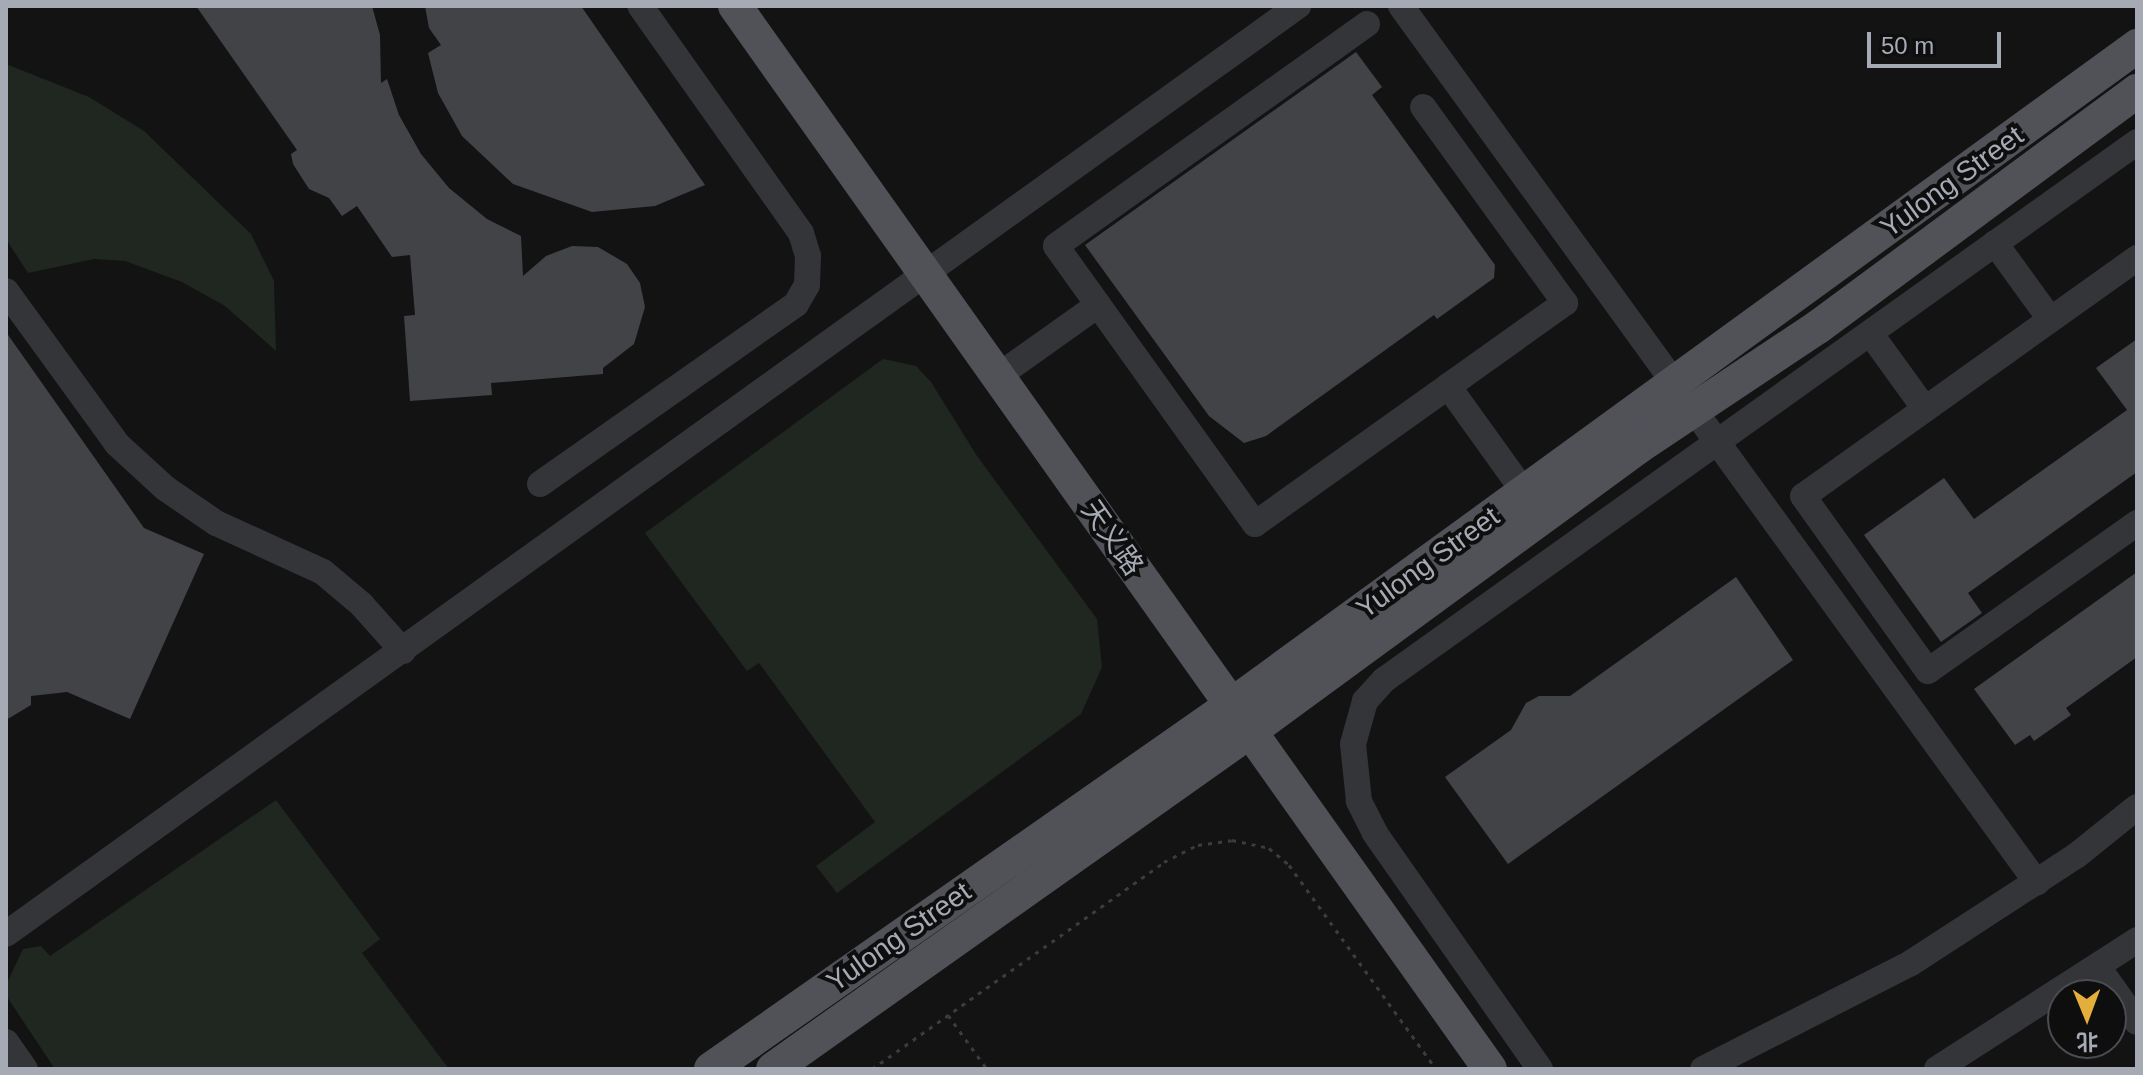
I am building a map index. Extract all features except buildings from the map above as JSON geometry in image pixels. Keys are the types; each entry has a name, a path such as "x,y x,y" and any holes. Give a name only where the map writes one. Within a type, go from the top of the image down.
{"main road":[{"name":"天义路","path":"735,6 1490,1069"},
{"name":"Yulong Street","path":"773,1069 1240,719 1684,398 2137,46"},
{"name":"Yulong Street","path":"711,1069 1240,719 1525,493 1684,398 1818,327 2137,91"}],"street":[{"path":"540,484 796,304 807,285 808,256 801,233 640,6"},
{"path":"6,934 927,276 1298,6"},
{"path":"1401,6 2037,883"},
{"path":"1367,24 1056,246 1255,524 1565,303 1423,107"},
{"path":"1540,1069 1375,833 1359,801 1353,744 1365,701 1384,680 2137,142"},
{"path":"1995,243 2050,319"},
{"path":"2137,258 1803,496 1928,671 2137,523"},
{"path":"6,291 117,444 165,488 216,523 323,572 361,604 403,651"},
{"path":"998,376 1098,305"},
{"path":"1870,333 1925,409"},
{"path":"1448,386 1525,493"},
{"path":"1703,1069 1911,963 2037,883 2137,807"},
{"path":"1937,1069 2137,940"},
{"path":"2098,967 2137,1022"},
{"path":"6,1042 25,1069"}],"path":[{"path":"872,1069 1164,862 1198,845 1232,840 1269,848 1289,865 1436,1069"},
{"path":"948,1015 987,1069"}],"shaded area":[{"path":"6,64 89,97 144,131 251,234 274,281 276,351 225,306 182,282 125,261 94,259 28,273 6,239"},
{"path":"883,359 916,366 931,382 977,456 1097,619 1102,667 1081,714 837,893 816,866 875,822 759,663 747,671 645,533"},
{"path":"276,800 380,939 362,953 449,1069 55,1069 7,997 6,985 23,949 41,946 50,956"}]}
